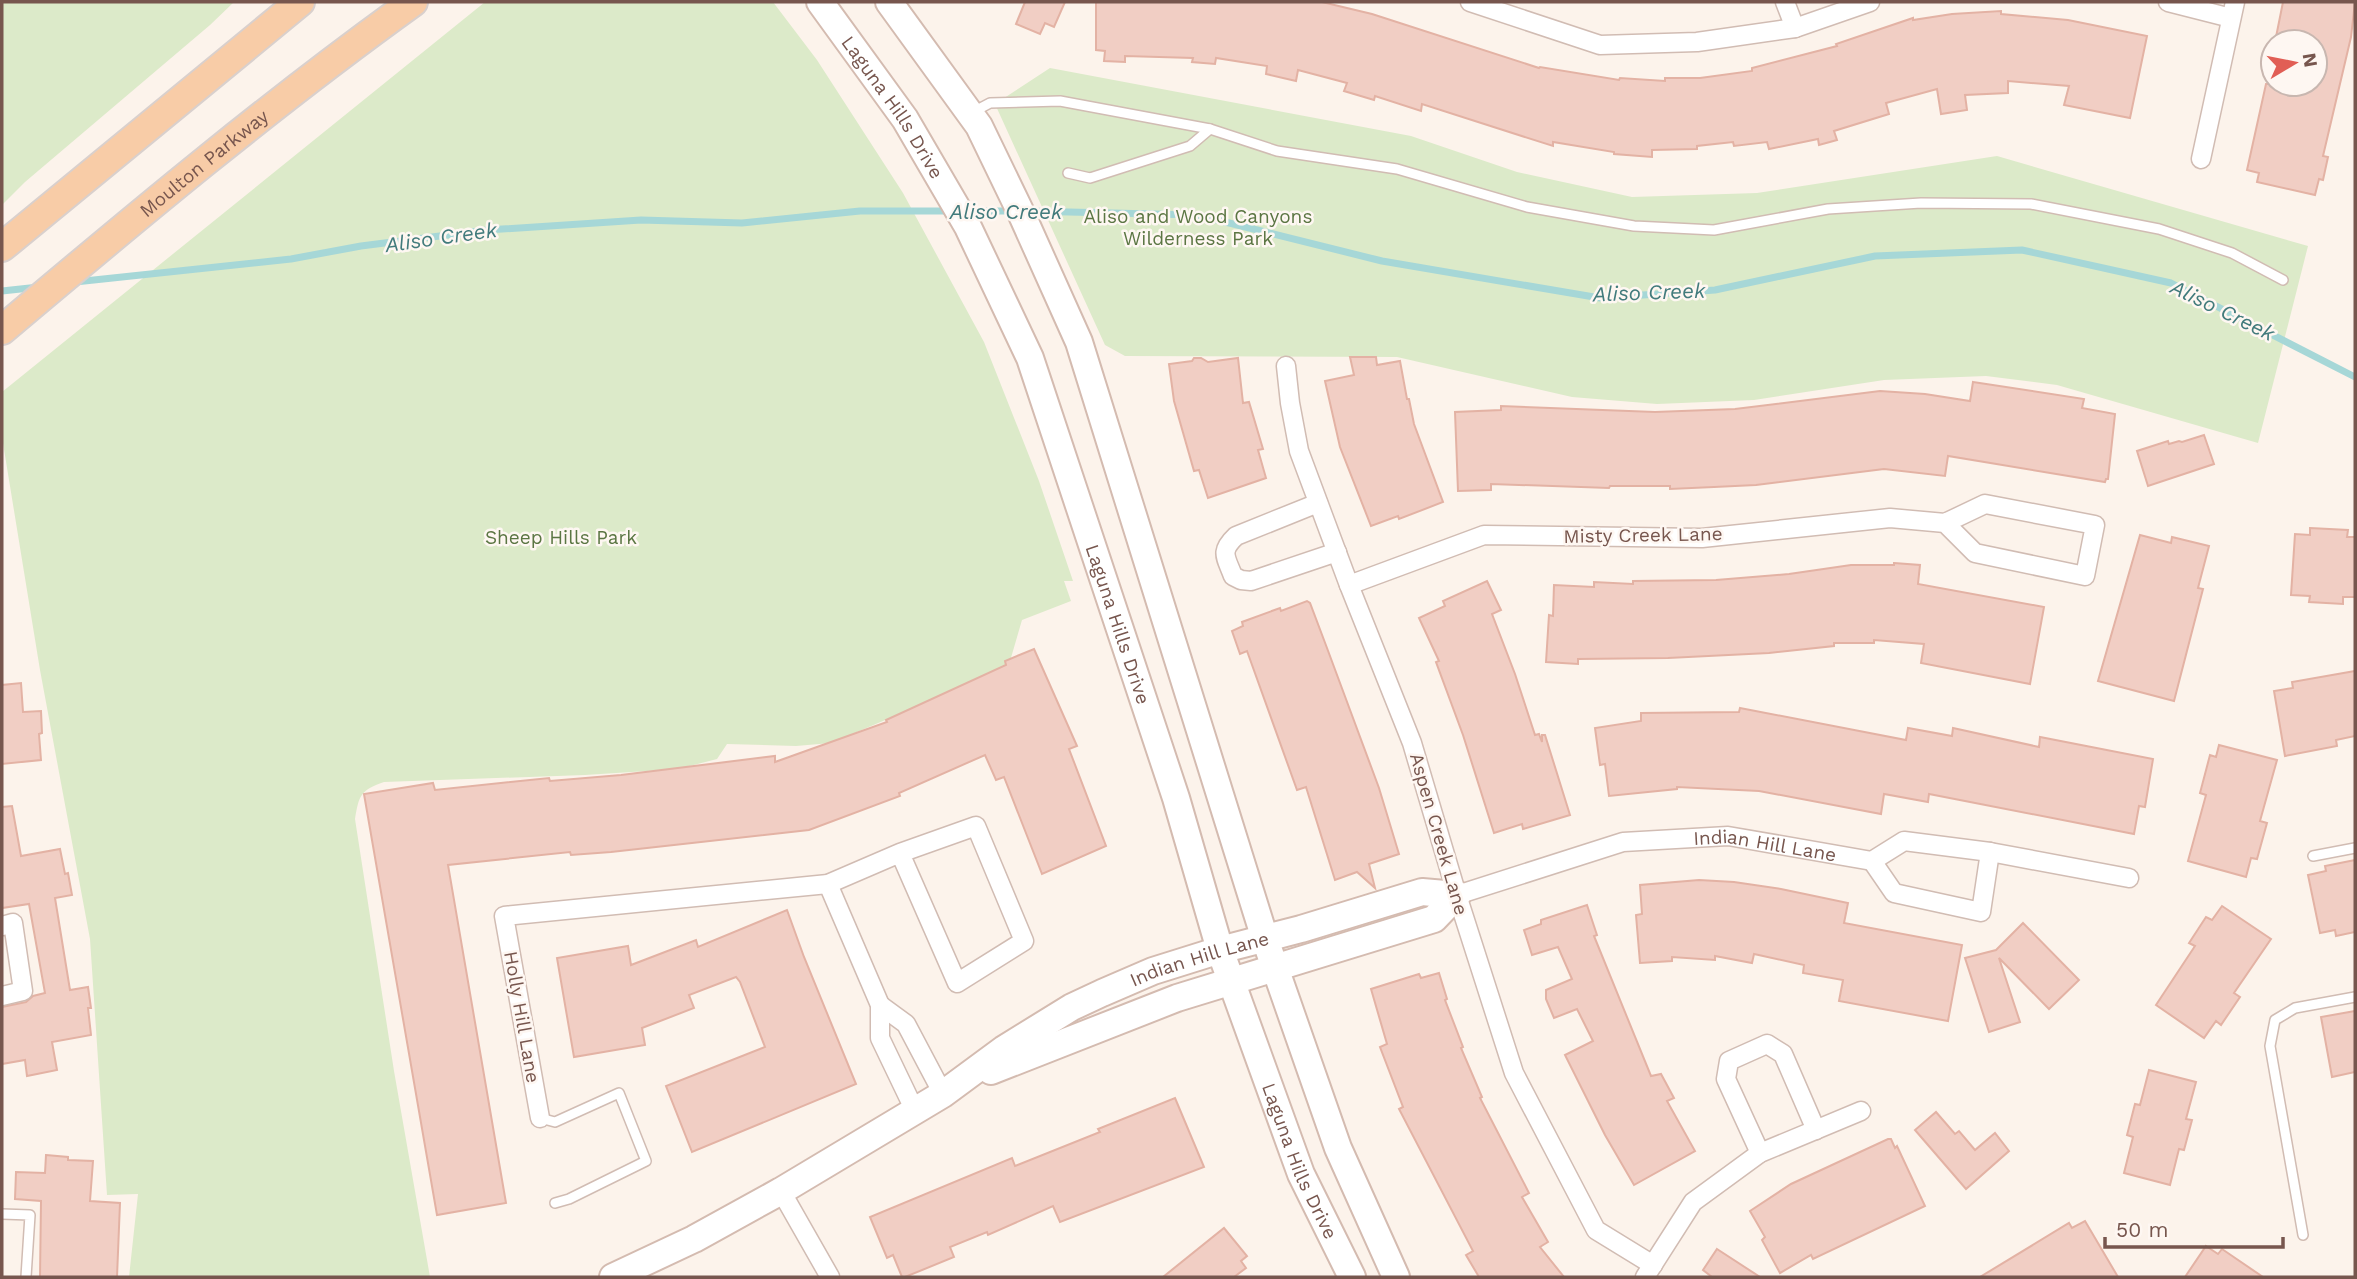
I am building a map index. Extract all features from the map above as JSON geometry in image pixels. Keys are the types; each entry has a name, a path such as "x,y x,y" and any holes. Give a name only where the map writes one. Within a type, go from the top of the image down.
{"main road":[{"path":"2,247 300,2"},
{"name":"Moulton Parkway","path":"2,330 148,207 360,40 413,2"},
{"name":"Laguna Hills Drive","path":"820,2 905,119 968,227 1030,358 1172,785 1220,950 1301,1174 1352,1277"},
{"name":"Laguna Hills Drive","path":"889,2 975,120 1065,307 1079,342 1265,939 1338,1147 1396,1277"},
{"name":"Indian Hill Lane","path":"613,1277 694,1239 781,1191 943,1094 1004,1049 1072,1007 1153,971 1220,950 1422,892 1457,895"},
{"name":"Indian Hill Lane","path":"966,1079 1177,998 1434,919 1457,895"}],"street":[{"path":"1470,2 1600,45 1697,42 1795,28 1868,2"},
{"path":"1785,2 1795,28"},
{"path":"2168,2 2233,10 2201,159"},
{"name":"Aspen Creek Lane","path":"1286,366 1299,451 1412,743 1514,1073 1596,1230 1649,1271 1693,1202 1760,1153 1861,1111"},
{"path":"1318,503 1236,536 1227,545 1224,553 1233,576 1251,581 1337,552"},
{"path":"1985,504 2095,525 2085,576 1975,553 1945,523 1985,504"},
{"name":"Misty Creek Lane","path":"1349,585 1484,536 1702,538 1890,517 1945,523"},
{"path":"901,853 957,983 1024,941 976,826 901,853 828,884 880,1005 880,1038 915,1111"},
{"name":"Indian Hill Lane","path":"1457,895 1623,842 1728,836 1872,861"},
{"path":"1990,852 1981,912 1894,892 1872,861 1904,841 1990,852 2129,878"},
{"name":"Holly Hill Lane","path":"540,1118 504,916 828,884"},
{"path":"2,926 13,923 23,991 2,996"},
{"path":"880,1005 906,1024 943,1094"},
{"path":"1760,1153 1726,1079 1729,1061 1767,1044 1783,1054 1816,1130"},
{"path":"781,1191 830,1277"}],"lane":[{"path":"975,120 990,103 1060,100 1210,129 1277,152 1397,169 1527,207 1633,226 1714,230 1828,209 1921,203 2031,204 2159,229 2232,253 2283,279"},
{"path":"1068,173 1090,178 1190,146 1210,129"},
{"path":"2313,856 2355,848"},
{"path":"2303,1235 2270,1046 2275,1020 2295,1008 2355,998"},
{"path":"540,1118 555,1122 619,1093 646,1161 569,1199 555,1203"},
{"path":"2,1214 30,1215 26,1277"}],"green space":[{"path":"2,2 234,2 25,182 2,205"},
{"name":"Sheep Hills Park","path":"485,2 773,2 817,60 903,193 984,342 1039,481 1073,581 1064,581 1071,601 1022,620 1008,668 831,743 796,746 727,744 717,759 678,769 384,782 365,791 355,819 394,1071 430,1277 129,1277 138,1194 107,1195 90,939 40,670 2,437 2,392"},
{"name":"Aliso and Wood Canyons Wilderness Park","path":"1050,68 1411,136 1517,172 1632,197 1757,193 1997,156 2308,246 2258,443 2057,385 1986,376 1884,380 1754,400 1657,404 1572,397 1397,357 1125,356 1105,345 995,104"}],"building":[{"path":"1025,2 1065,2 1054,27 1045,23 1040,34 1016,24"},
{"path":"1096,2 1322,2 1372,14 1539,68 1619,80 1665,81 1665,78 1700,78 1752,71 1752,68 1837,46 1836,44 1913,18 1952,14 2001,11 2001,14 2068,20 2147,36 2130,118 2064,105 2069,86 2008,81 2008,93 1965,95 1967,110 1941,114 1937,89 1886,103 1889,114 1834,131 1837,140 1819,145 1818,139 1769,149 1767,142 1734,146 1733,142 1697,146 1697,149 1652,150 1652,157 1614,154 1553,142 1553,146 1422,104 1421,111 1375,96 1374,100 1344,91 1347,83 1298,70 1296,81 1266,74 1267,66 1216,58 1215,64 1192,62 1193,58 1125,56 1125,62 1104,61 1105,51 1096,50"},
{"path":"2283,2 2355,2 2351,37 2323,156 2328,157 2323,180 2319,179 2315,195 2257,182 2259,173 2247,170 2263,98 2329,98 2329,28 2278,28"},
{"path":"1350,357 1376,357 1377,365 1400,361 1414,424 1443,502 1399,519 1398,516 1371,526 1340,447 1325,381 1354,375"},
{"path":"1194,358 1208,362 1238,358 1243,403 1249,402 1263,449 1258,450 1266,478 1208,498 1199,470 1194,471 1174,401 1169,364 1192,361"},
{"path":"1973,382 2084,399 2082,408 2115,414 2108,479 2105,482 1948,456 1945,476 1884,469 1756,485 1670,489 1670,486 1609,488 1491,484 1491,490 1458,491 1455,412 1501,410 1501,406 1655,412 1735,409 1880,391 1970,401"},
{"path":"2204,435 2214,464 2148,486 2137,451 2168,441 2169,444 2182,442"},
{"path":"2310,528 2348,530 2347,537 2355,537 2355,597 2343,597 2343,604 2309,602 2310,596 2291,595 2295,534 2310,535"},
{"path":"2140,535 2171,543 2172,537 2209,546 2198,588 2203,589 2174,701 2098,681"},
{"path":"1894,563 1920,565 1918,584 2044,607 2030,684 1921,663 1924,644 1874,640 1874,643 1834,643 1834,646 1769,653 1578,659 1578,664 1546,662 1549,615 1553,616 1554,585 1594,587 1594,582 1633,584 1633,581 1716,580"},
{"path":"1487,581 1501,610 1492,614 1535,735 1539,734 1542,742 1542,735 1545,735 1570,815 1523,829 1522,824 1494,833 1463,735 1436,662 1439,661 1419,618 1445,606 1443,601"},
{"path":"1307,601 1379,788 1399,854 1369,864 1375,888 1357,872 1335,880 1306,787 1297,790 1247,651 1240,654 1232,631 1243,626 1242,622"},
{"path":"1034,649 1077,746 1069,749 1106,846 1042,874 1004,777 996,780 985,755 899,793 900,796 809,830 611,852 571,855 570,852 448,865 506,1203 437,1215 364,794 433,783 435,790 549,778 550,781 621,775 775,756 775,762 887,722 886,720 1006,665 1005,661"},
{"path":"2355,671 2355,736 2336,740 2337,746 2285,756 2274,691 2293,688 2292,682"},
{"path":"21,683 23,712 41,711 41,760 2,764 2,685"},
{"path":"1740,708 1906,740 1908,728 1952,736 1953,728 2039,747 2040,737 2153,759 2145,807 2139,806 2134,834 1929,794 1928,802 1884,794 1881,814 1759,791 1677,787 1609,796 1605,764 1600,765 1595,728 1641,721 1641,713 1739,712"},
{"path":"2219,745 2277,760 2260,821 2267,823 2257,859 2251,858 2246,877 2188,861 2206,795 2200,793 2210,755 2216,757"},
{"path":"12,806 21,856 60,849 72,895 55,898 70,990 88,987 91,1008 88,1008 91,1035 52,1042 57,1070 27,1076 25,1060 2,1064 2,1007 26,1002 33,996 45,993 29,904 2,908 2,807"},
{"path":"2355,860 2355,932 2336,936 2335,930 2320,933 2308,875 2326,871 2325,866"},
{"path":"1699,880 1781,889 1848,903 1844,923 1962,945 1948,1021 1839,1001 1843,980 1803,973 1804,965 1754,954 1752,963 1715,956 1715,960 1672,957 1672,961 1640,963 1636,915 1642,914 1640,885"},
{"path":"1587,905 1597,935 1594,936 1651,1076 1661,1074 1674,1098 1667,1101 1695,1151 1634,1185 1605,1135 1565,1055 1593,1041 1577,1009 1554,1018 1546,999 1546,990 1572,979 1558,947 1532,955 1524,930 1541,924 1541,920"},
{"path":"2222,906 2271,939 2234,993 2240,997 2221,1025 2216,1021 2204,1038 2156,1005 2195,946 2189,943 2206,917 2212,920"},
{"path":"787,910 856,1084 692,1152 666,1086 765,1047 740,982 736,977 689,995 694,1008 642,1028 645,1045 574,1057 557,958 628,946 631,965 696,940 698,947"},
{"path":"2023,923 2079,980 2049,1009 1999,958 2020,1022 1989,1032 1965,958 1996,950"},
{"path":"1439,973 1447,999 1445,1000 1463,1047 1461,1048 1482,1097 1480,1098 1529,1193 1522,1197 1548,1242 1540,1247 1564,1277 1479,1277 1466,1255 1473,1251 1399,1109 1403,1107 1380,1047 1387,1044 1371,989 1419,974 1421,978"},
{"path":"2355,1011 2355,1072 2332,1077 2321,1017"},
{"path":"2149,1070 2196,1082 2186,1119 2192,1120 2184,1150 2179,1149 2170,1185 2124,1173 2133,1137 2127,1135 2135,1104 2140,1105"},
{"path":"1175,1098 1204,1167 1060,1222 1053,1206 988,1235 987,1232 950,1247 954,1257 905,1277 902,1277 893,1255 887,1258 870,1217 1012,1158 1015,1166"},
{"path":"1936,1112 1955,1134 1959,1131 1975,1150 1995,1133 2009,1151 1966,1189 1915,1130"},
{"path":"1891,1139 1895,1148 1897,1146 1925,1206 1813,1259 1811,1255 1780,1273 1762,1240 1765,1237 1750,1211 1791,1184"},
{"path":"46,1155 68,1157 68,1160 93,1161 90,1201 120,1203 117,1277 40,1277 41,1201 15,1199 16,1172 45,1173"},
{"path":"2085,1221 2118,1277 1980,1277 2069,1223 2072,1228"},
{"path":"1224,1228 1247,1256 1241,1261 1246,1268 1234,1277 1163,1277"},
{"path":"2206,1246 2218,1254 2222,1249 2263,1277 2185,1277"},
{"path":"1717,1249 1760,1277 1712,1277 1703,1270"}],"waterway":[{"name":"Aliso Creek","path":"75,282 291,259 361,246 487,230 641,220 742,223 860,211 951,211"},
{"name":"Aliso Creek","path":"967,211 1014,211"},
{"name":"Aliso Creek","path":"1026,211 1197,215 1382,261 1600,298 1715,290 1875,256 2022,250 2171,283 2355,377"},
{"name":"Aliso Creek","path":"2,291 39,287"}]}
